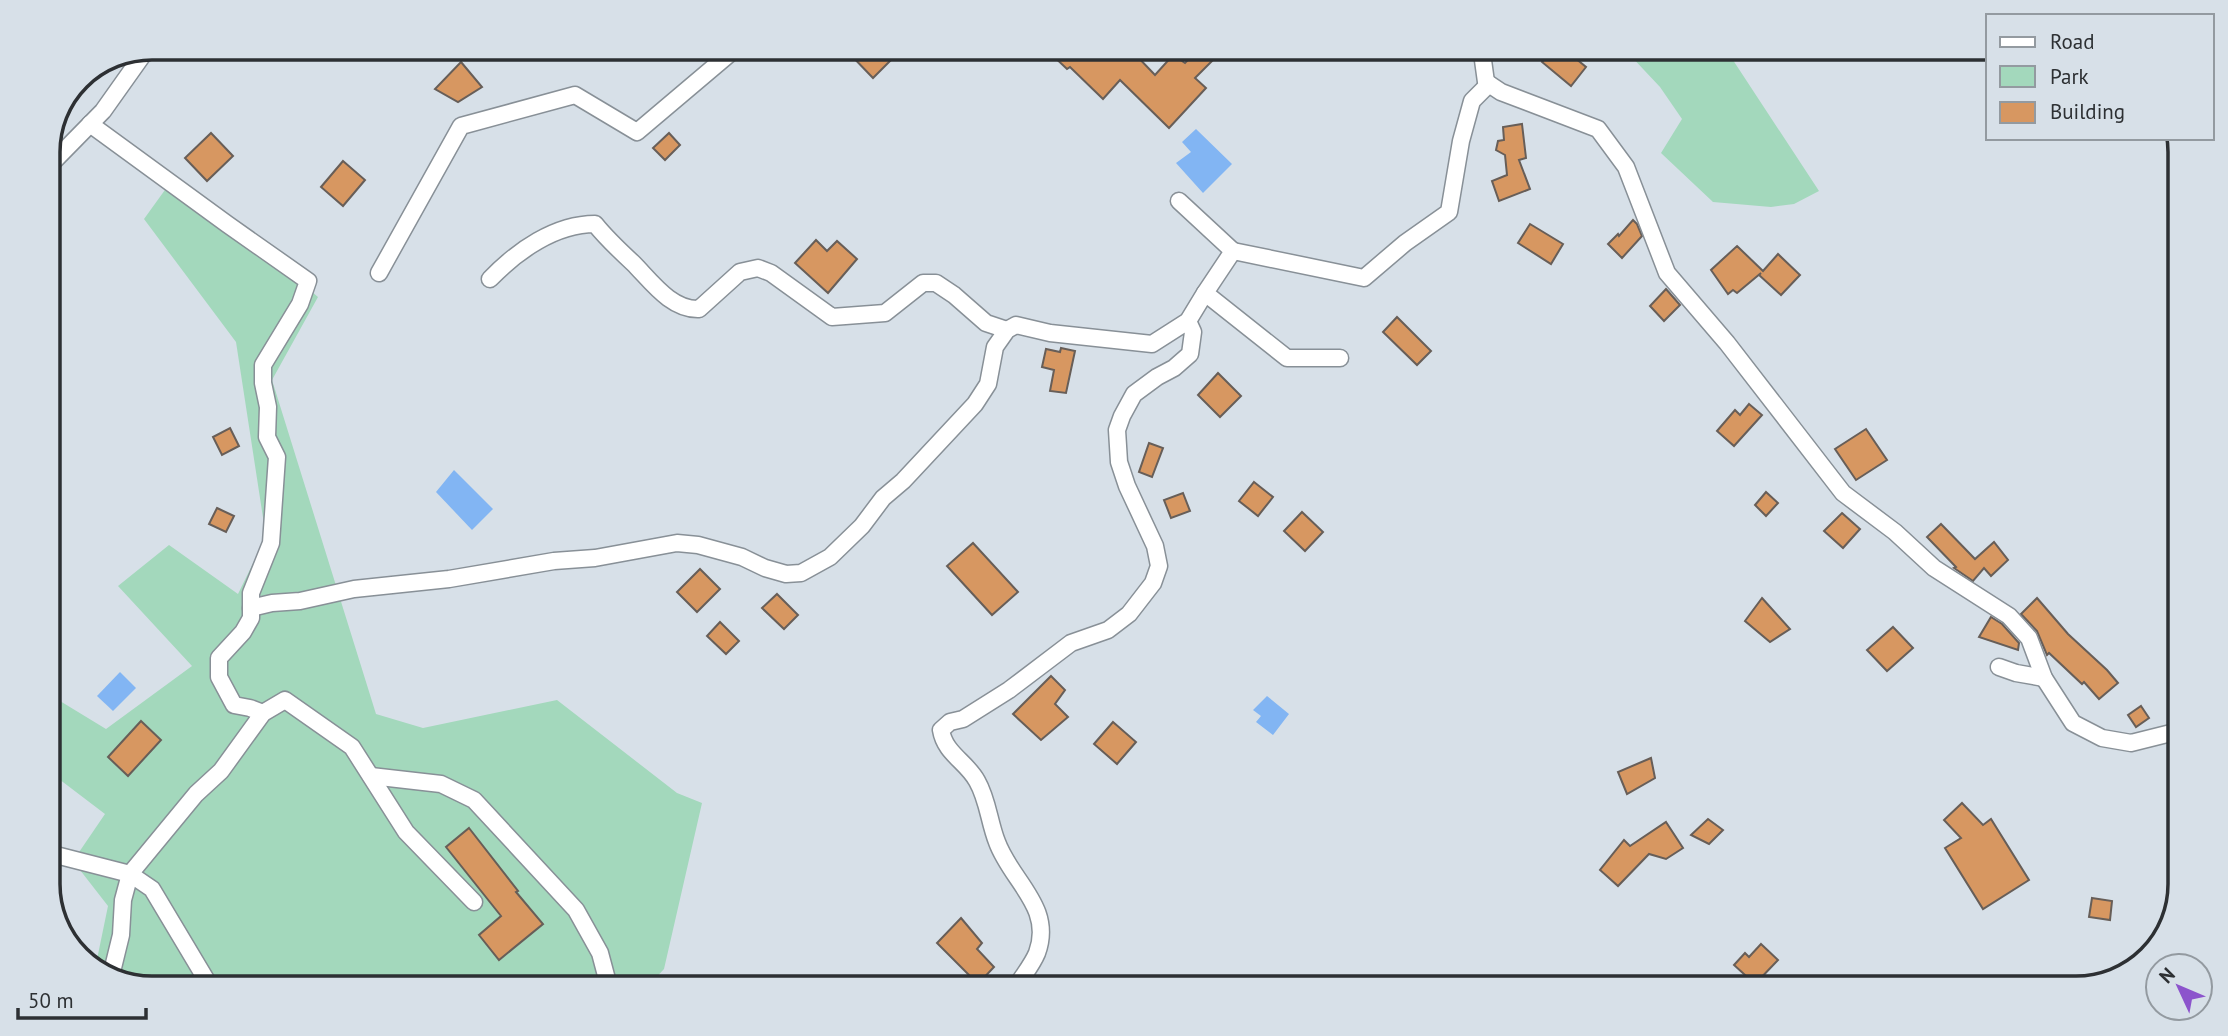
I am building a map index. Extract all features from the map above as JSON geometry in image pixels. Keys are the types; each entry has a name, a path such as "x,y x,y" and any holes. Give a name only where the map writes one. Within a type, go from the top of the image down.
{"street":[{"path":"379,273 461,126 575,95 637,132 722,60"},
{"path":"1483,60 1486,82 1501,92 1598,130 1626,167 1667,273 1727,343 1843,493 1895,532 1934,568 2009,616 2029,638 2044,678 2073,723 2102,738 2131,743 2168,734"},
{"path":"60,155 103,111 139,61"},
{"path":"1179,201 1233,251 1364,278 1405,243 1449,212 1461,141 1472,101 1489,84"},
{"path":"90,124 308,281 300,304 263,365 263,383 268,407 267,437 277,457 271,542 251,593 251,618 243,632 219,657 219,677 234,705 264,713"},
{"path":"490,279 507,261 548,235 579,224 595,224 657,288 678,304 692,309 699,309 740,272 758,268 771,273 832,317 885,313 923,283 936,284 954,295 986,323 1007,330"},
{"path":"251,608 354,589 449,579 677,543 698,545 742,557 786,575 801,573 831,557 862,526 883,498 903,481 975,404 988,384 995,347 1007,330 1016,325 1050,333 1152,344 1188,321 1233,251"},
{"path":"1205,293 1287,358 1340,358"},
{"path":"1024,976 1038,950 1042,930 1036,905 1007,863 997,842 986,799 976,779 949,752 941,730 950,722 963,719 1000,696 1071,643 1108,631 1129,614 1153,583 1159,566 1155,546 1119,463 1117,429 1134,394 1190,354 1193,332 1188,321"},
{"path":"1999,667 2044,678"},
{"path":"113,968 121,934 123,900 130,874 189,802 221,771 264,713 285,700 352,747 406,832 474,902"},
{"path":"371,776 441,784 474,800 576,910 600,953 606,976"},
{"path":"60,856 130,874 152,889 204,976"}],"green space":[{"path":"1635,60 1733,60 1819,191 1794,204 1771,207 1713,202 1661,153 1682,119 1660,87"},
{"path":"175,176 318,297 272,380 376,714 423,728 557,700 677,793 702,803 664,969 658,976 151,976 116,970 97,959 108,906 73,861 105,814 60,780 60,701 106,729 192,666 118,586 169,545 238,594 266,537 236,342 144,219"}],"water":[{"path":"1196,129 1232,164 1203,193 1176,163 1191,152 1182,142"},
{"path":"454,470 493,509 472,530 436,492"},
{"path":"120,672 136,688 113,711 97,696"},
{"path":"1267,696 1289,714 1273,735 1256,722 1261,716 1253,710"}],"building":[{"path":"856,60 891,60 873,78"},
{"path":"1058,60 1141,60 1155,75 1168,60 1180,60 1185,63 1188,60 1213,60 1195,78 1206,88 1169,128 1120,80 1103,99 1070,67 1067,69"},
{"path":"1578,60 1586,67 1571,86 1542,62"},
{"path":"461,62 482,87 458,102 435,89"},
{"path":"1522,124 1526,158 1519,160 1530,189 1499,201 1492,181 1507,175 1505,155 1496,150 1498,141 1504,140 1503,127"},
{"path":"211,133 233,156 207,181 185,158"},
{"path":"669,133 680,145 665,160 653,148"},
{"path":"343,161 365,180 343,206 321,187"},
{"path":"1633,220 1642,236 1622,258 1608,244"},
{"path":"1530,224 1563,244 1551,264 1518,243"},
{"path":"816,240 827,251 837,241 857,259 828,293 795,263"},
{"path":"1737,246 1763,271 1778,254 1800,275 1781,295 1759,275 1761,273 1737,293 1733,290 1728,294 1711,270"},
{"path":"1666,289 1680,305 1664,321 1650,306"},
{"path":"1397,317 1431,351 1417,365 1383,332"},
{"path":"1061,348 1075,351 1066,393 1050,391 1054,370 1042,367 1046,349 1060,352"},
{"path":"1218,373 1241,396 1220,417 1198,395"},
{"path":"1749,404 1762,415 1734,446 1717,431 1735,410 1740,415"},
{"path":"230,428 239,446 222,455 213,437"},
{"path":"1866,429 1887,460 1856,480 1835,449"},
{"path":"1149,443 1163,448 1152,477 1139,472"},
{"path":"1254,482 1273,497 1258,516 1239,501"},
{"path":"1766,492 1778,503 1766,516 1755,505"},
{"path":"1183,493 1190,511 1171,518 1164,500"},
{"path":"217,508 234,516 226,532 209,524"},
{"path":"1302,512 1323,532 1305,551 1284,531"},
{"path":"1842,513 1860,529 1843,548 1824,531"},
{"path":"1941,524 1975,559 1994,542 2008,560 1991,576 1984,568 1973,581 1954,568 1956,567 1927,537"},
{"path":"973,543 1018,592 992,615 947,566"},
{"path":"700,569 720,589 697,612 677,592"},
{"path":"777,594 798,615 784,629 762,608"},
{"path":"1762,598 1790,629 1770,642 1745,621"},
{"path":"2037,598 2068,634 2118,683 2099,699 2084,682 2082,684 2049,653 2047,655 2037,631 2021,614"},
{"path":"1991,617 2002,624 2019,643 2018,650 1979,637"},
{"path":"720,622 739,641 726,654 707,636"},
{"path":"1893,627 1913,648 1887,671 1867,650"},
{"path":"1051,676 1065,690 1055,704 1068,717 1041,740 1013,714"},
{"path":"2141,706 2149,718 2136,727 2128,715"},
{"path":"141,721 161,740 128,776 108,757"},
{"path":"1113,722 1136,742 1117,764 1094,744"},
{"path":"1651,758 1655,778 1627,794 1618,772"},
{"path":"1962,803 1983,825 1991,819 2029,880 1983,909 1945,848 1961,838 1944,820"},
{"path":"1708,819 1723,830 1709,844 1691,835"},
{"path":"1666,822 1683,848 1666,859 1649,854 1618,886 1600,870 1624,840 1630,846"},
{"path":"469,828 543,924 499,960 479,935 501,916 446,847"},
{"path":"2092,898 2112,901 2110,920 2089,917"},
{"path":"961,918 982,943 977,949 994,967 986,976 970,976 937,943"},
{"path":"1761,944 1778,960 1763,976 1746,976 1734,965 1745,953 1749,957"}]}
